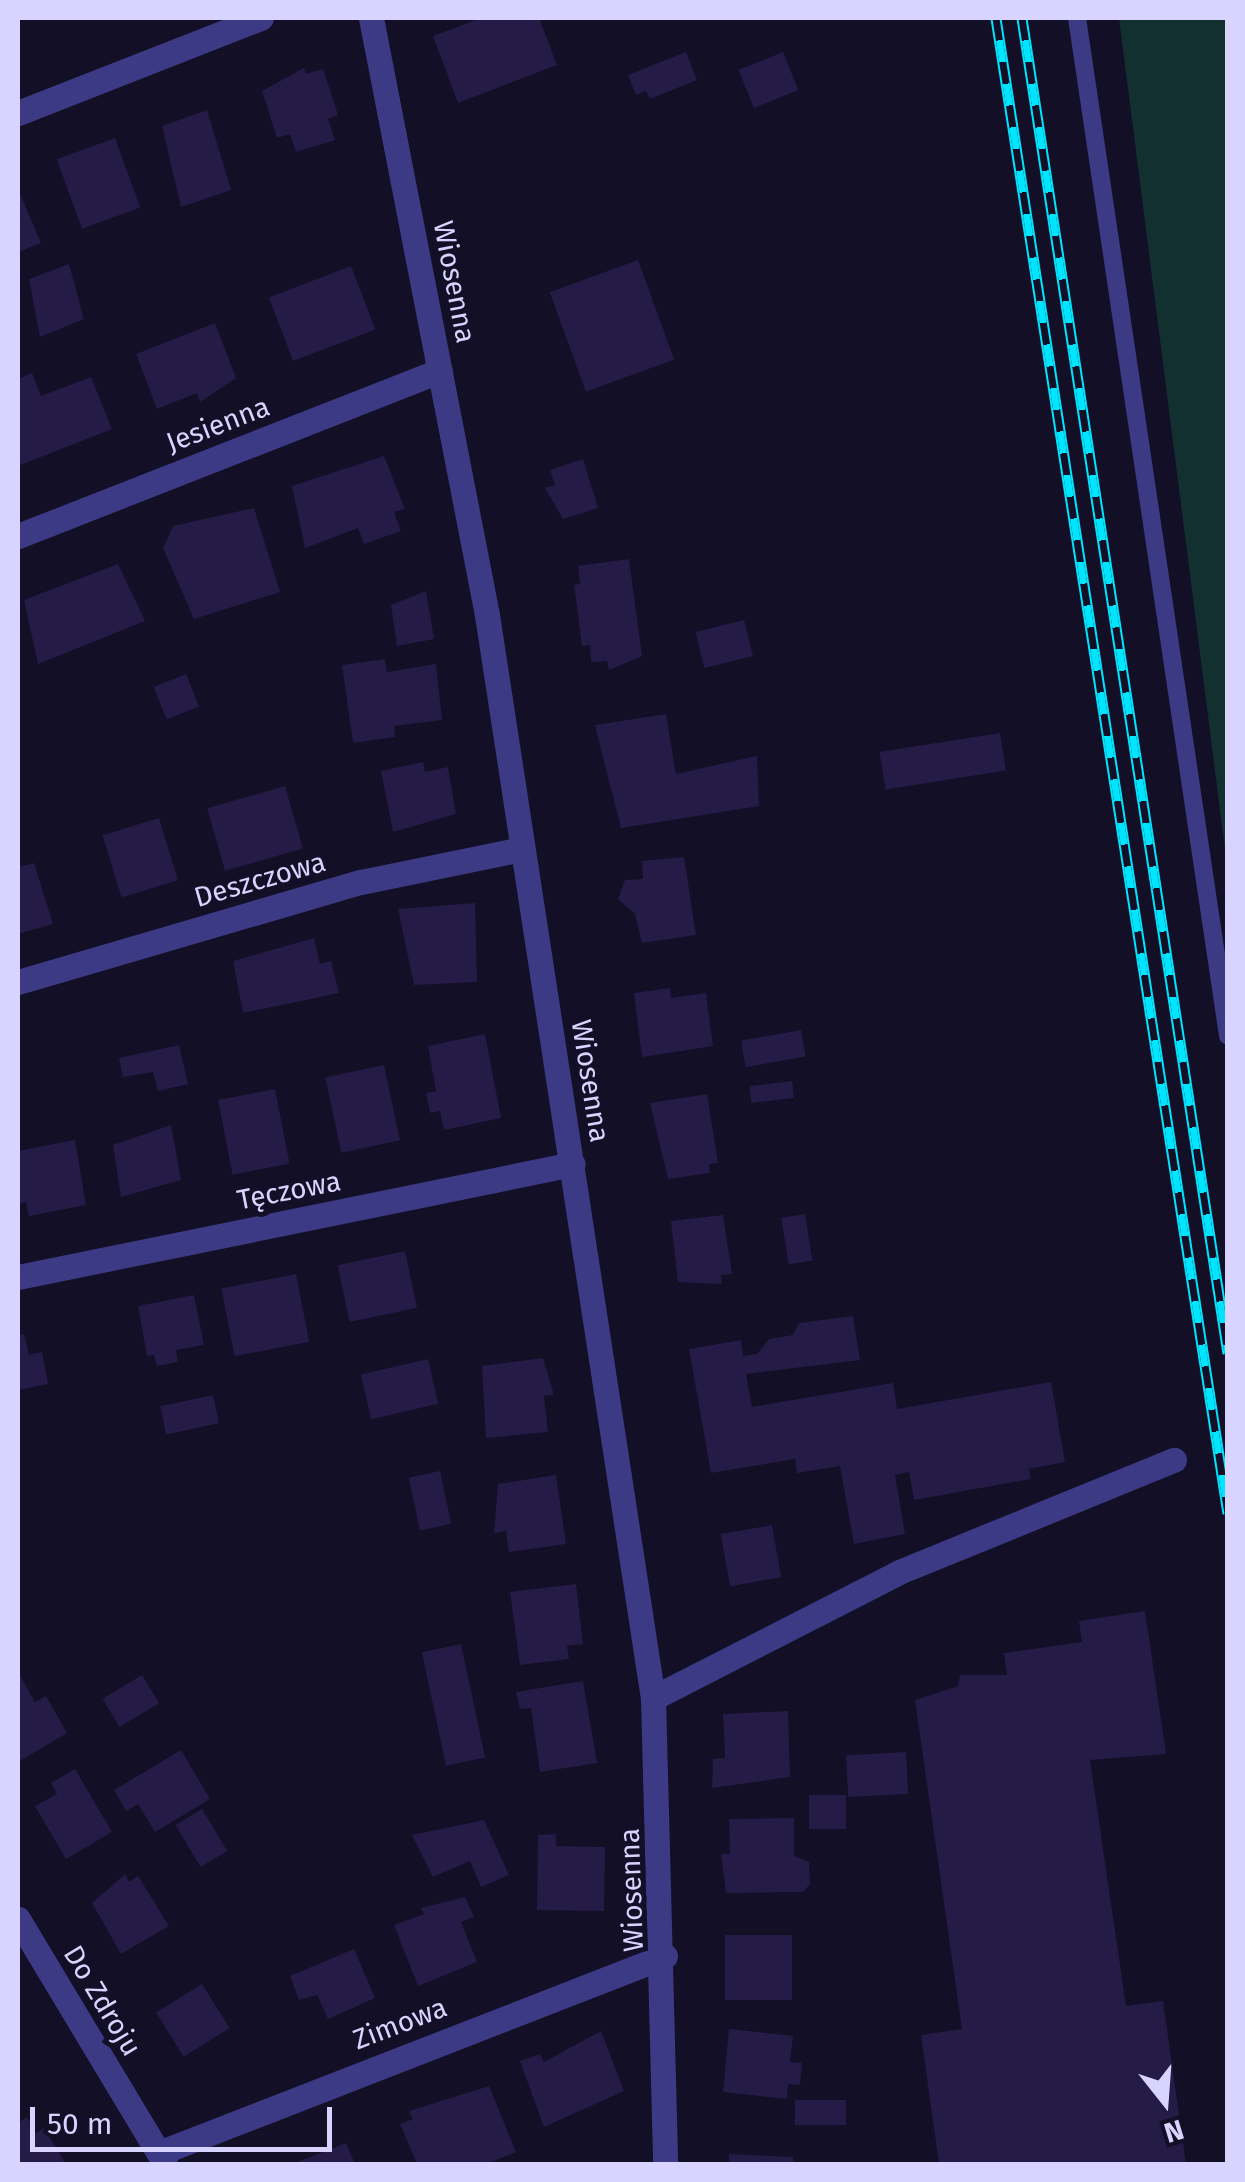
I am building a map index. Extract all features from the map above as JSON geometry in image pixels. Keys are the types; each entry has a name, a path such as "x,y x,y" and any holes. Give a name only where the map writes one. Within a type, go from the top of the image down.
{"street":[{"path":"18,113 262,18"},
{"name":"Wiosenna","path":"371,18 440,371 522,849 653,1698 665,1956 664,2164"},
{"name":"Jesienna","path":"18,536 440,371"},
{"name":"Deszczowa","path":"18,982 361,882 522,849"},
{"name":"Tęczowa","path":"18,1277 573,1164"},
{"path":"653,1698 899,1572 1174,1460"},
{"name":"Do Zdroju","path":"18,1919 162,2159"},
{"name":"Zimowa","path":"162,2159 665,1956"}],"lane":[{"path":"1077,18 1228,1036"}],"green space":[{"path":"1119,18 1227,18 1227,865"}],"building":[{"path":"481,18 539,18 557,65 458,103 433,36"},
{"path":"686,52 697,80 650,99 646,91 636,95 628,75"},
{"path":"783,52 798,90 754,108 738,70"},
{"path":"304,68 306,74 323,69 338,115 328,119 335,140 296,152 290,134 277,138 262,91"},
{"path":"207,110 231,190 181,207 162,126"},
{"path":"115,138 140,208 82,229 57,159"},
{"path":"18,189 41,243 18,252"},
{"path":"638,260 674,360 586,392 550,292"},
{"path":"69,264 84,319 40,337 29,279"},
{"path":"351,266 375,329 293,361 269,298"},
{"path":"215,323 236,378 200,402 197,393 157,409 136,354"},
{"path":"32,373 41,396 91,377 112,429 18,466 18,379"},
{"path":"384,456 405,509 394,512 401,531 364,544 358,528 305,548 292,486"},
{"path":"583,459 598,508 563,519 545,488 555,485 550,470"},
{"path":"254,508 280,592 194,619 163,548 173,526"},
{"path":"629,559 642,656 609,670 607,661 591,662 590,645 582,646 574,585 580,584 578,566"},
{"path":"118,564 145,621 38,664 24,600"},
{"path":"426,591 434,639 397,646 391,605"},
{"path":"744,620 753,656 704,668 695,632"},
{"path":"385,659 387,672 436,664 442,720 394,726 395,737 353,743 342,665"},
{"path":"186,674 199,706 167,720 154,687"},
{"path":"666,714 676,774 757,756 759,806 621,828 595,725"},
{"path":"1000,733 1006,771 885,790 880,752"},
{"path":"423,762 425,772 448,767 456,814 393,832 381,771"},
{"path":"285,786 303,848 225,871 207,808"},
{"path":"159,818 178,880 122,897 103,835"},
{"path":"684,857 696,935 642,943 635,914 618,899 625,880 643,879 642,861"},
{"path":"34,863 53,924 18,934 18,867"},
{"path":"475,903 477,982 414,985 398,909"},
{"path":"314,938 320,964 331,961 339,993 243,1013 233,961"},
{"path":"670,988 671,998 706,993 713,1046 642,1057 634,993"},
{"path":"801,1030 806,1057 746,1067 741,1041"},
{"path":"485,1034 501,1118 444,1130 440,1111 430,1113 426,1093 436,1091 428,1046"},
{"path":"179,1045 188,1084 158,1091 153,1072 123,1077 119,1058"},
{"path":"384,1065 400,1140 341,1153 325,1077"},
{"path":"792,1081 794,1098 751,1103 749,1086"},
{"path":"275,1089 290,1164 233,1175 218,1100"},
{"path":"707,1094 718,1163 709,1164 710,1173 668,1179 650,1103"},
{"path":"171,1125 181,1180 121,1197 113,1145"},
{"path":"75,1140 86,1205 29,1216 26,1202 18,1204 18,1151"},
{"path":"805,1214 812,1260 789,1264 781,1218"},
{"path":"723,1215 732,1274 721,1275 722,1284 678,1282 671,1221"},
{"path":"405,1251 417,1308 350,1322 338,1265"},
{"path":"296,1274 309,1342 235,1356 221,1289"},
{"path":"194,1295 204,1345 176,1350 178,1362 157,1366 154,1355 147,1356 138,1306"},
{"path":"853,1316 860,1360 746,1374 752,1407 893,1383 897,1409 1051,1382 1065,1462 1029,1469 1031,1479 914,1500 909,1472 895,1475 905,1534 854,1544 840,1466 797,1473 795,1459 711,1473 689,1349 741,1340 743,1356 757,1354 769,1339 793,1335 799,1323"},
{"path":"24,1334 29,1355 42,1352 48,1384 18,1390 18,1335"},
{"path":"543,1358 554,1395 544,1396 548,1432 486,1438 482,1366"},
{"path":"428,1359 438,1404 371,1419 361,1375"},
{"path":"213,1395 219,1423 166,1435 160,1406"},
{"path":"440,1471 451,1524 420,1530 409,1478"},
{"path":"556,1475 566,1544 509,1552 506,1531 494,1533 498,1484"},
{"path":"772,1525 781,1577 730,1586 721,1534"},
{"path":"576,1584 583,1644 567,1646 569,1659 520,1665 510,1592"},
{"path":"1145,1611 1166,1754 1090,1760 1126,2006 1163,2001 1186,2164 939,2164 921,2035 962,2029 915,1700 958,1686 960,1675 1007,1675 1004,1653 1082,1642 1079,1621"},
{"path":"461,1644 485,1757 446,1766 422,1652"},
{"path":"18,1672 35,1702 46,1696 67,1733 18,1762"},
{"path":"142,1675 159,1703 120,1727 103,1699"},
{"path":"583,1681 597,1763 540,1772 531,1708 520,1709 516,1692"},
{"path":"788,1711 790,1777 712,1788 713,1759 725,1758 723,1714"},
{"path":"181,1750 210,1799 155,1832 138,1804 126,1811 114,1790"},
{"path":"906,1752 908,1794 848,1797 846,1755"},
{"path":"75,1769 112,1832 66,1859 35,1806 57,1794 51,1783"},
{"path":"809,1795 846,1795 846,1829 809,1829"},
{"path":"202,1809 227,1851 201,1867 175,1825"},
{"path":"794,1818 794,1856 809,1862 810,1884 803,1892 726,1893 721,1854 730,1854 729,1819"},
{"path":"484,1820 509,1875 481,1887 470,1861 433,1877 412,1835"},
{"path":"556,1834 556,1846 605,1847 604,1911 537,1910 538,1835"},
{"path":"125,1874 129,1882 138,1876 169,1926 121,1954 92,1903"},
{"path":"465,1897 474,1917 461,1922 477,1962 418,1986 394,1925 424,1914 421,1908"},
{"path":"725,1935 792,1935 792,2000 725,2000"},
{"path":"354,1949 375,1998 328,2019 317,1995 299,2000 290,1976"},
{"path":"202,1984 230,2028 184,2057 156,2013"},
{"path":"729,2029 793,2036 790,2062 802,2063 800,2085 788,2084 787,2099 723,2092"},
{"path":"601,2031 624,2091 544,2127 520,2061 540,2054 544,2062"},
{"path":"489,2086 516,2152 486,2164 417,2164 400,2124 413,2119 409,2111"},
{"path":"795,2100 846,2100 846,2125 795,2125"},
{"path":"27,2117 36,2133 44,2128 66,2164 18,2164 18,2123"},
{"path":"346,2143 355,2164 292,2164"},
{"path":"729,2154 793,2157 793,2164 729,2164"}],"railway":[{"path":"996,18 1228,1513"},
{"path":"1022,18 1228,1353"}]}
